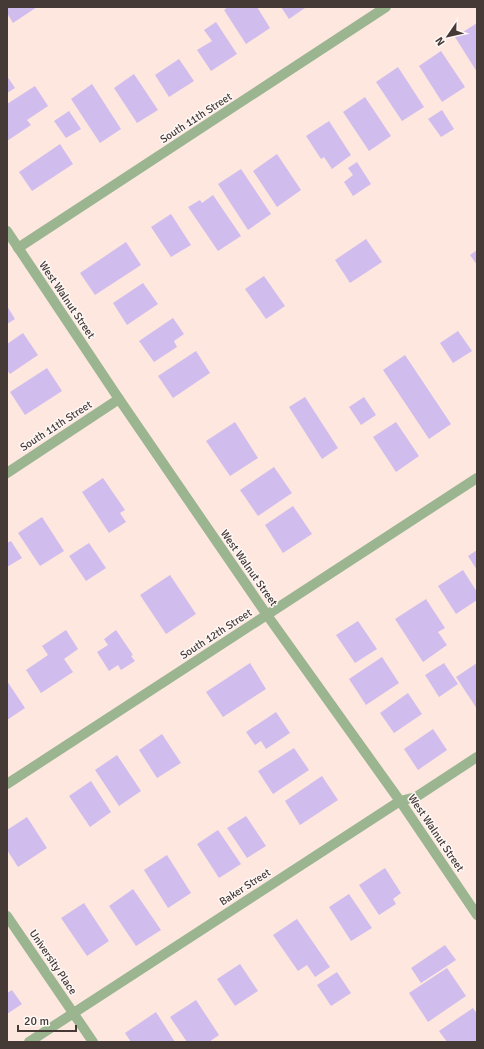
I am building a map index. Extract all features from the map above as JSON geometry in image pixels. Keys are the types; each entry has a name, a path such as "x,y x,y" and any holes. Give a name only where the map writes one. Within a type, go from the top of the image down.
{"street":[{"name":"South 11th Street","path":"18,248 386,7"},
{"name":"West Walnut Street","path":"7,231 119,399 267,615 400,801 477,914"},
{"name":"South 11th Street","path":"7,473 119,399"},
{"name":"South 12th Street","path":"7,784 477,478"},
{"name":"Baker Street","path":"29,1042 400,801 416,797 477,758"},
{"name":"University Place","path":"7,916 93,1042"}],"building":[{"path":"7,7 37,7 13,23 7,13"},
{"path":"228,7 257,7 270,28 246,44 224,10"},
{"path":"281,7 304,7 305,8 289,19"},
{"path":"216,22 237,54 211,71 197,50 212,41 204,30"},
{"path":"477,23 477,72 455,37"},
{"path":"441,51 465,87 442,102 419,66"},
{"path":"179,59 194,81 169,97 155,75"},
{"path":"398,67 424,107 402,121 376,82"},
{"path":"134,74 158,110 137,123 114,88"},
{"path":"7,76 15,88 7,93"},
{"path":"92,84 121,129 100,143 71,99"},
{"path":"35,86 48,106 27,120 31,125 7,141 7,104"},
{"path":"365,97 391,136 369,151 343,112"},
{"path":"442,110 454,129 441,137 428,119"},
{"path":"69,111 81,129 66,138 54,121"},
{"path":"329,121 351,155 332,169 324,157 321,159 306,136"},
{"path":"60,144 73,164 32,191 19,172"},
{"path":"277,154 301,190 277,207 253,171"},
{"path":"357,162 371,184 353,196 344,182 353,175 348,168"},
{"path":"241,169 271,214 248,230 218,184"},
{"path":"213,195 241,236 218,251 188,207 200,200 202,203"},
{"path":"171,214 191,245 171,257 151,227"},
{"path":"366,239 382,262 350,283 335,260"},
{"path":"126,242 141,265 95,295 80,273"},
{"path":"477,250 477,265 470,255"},
{"path":"264,276 285,306 266,319 245,289"},
{"path":"143,283 158,304 127,325 113,303"},
{"path":"7,306 15,319 7,324"},
{"path":"173,318 184,334 174,341 177,347 154,362 139,341"},
{"path":"458,331 472,351 453,363 440,343"},
{"path":"23,333 38,355 10,374 7,370 7,344"},
{"path":"196,351 210,373 173,398 158,376"},
{"path":"405,355 451,424 429,439 383,370"},
{"path":"47,368 62,391 25,415 10,392"},
{"path":"305,397 338,448 322,459 289,407"},
{"path":"364,397 376,415 361,425 349,407"},
{"path":"235,422 258,458 230,476 206,441"},
{"path":"396,422 419,456 396,472 373,437"},
{"path":"274,467 292,493 258,516 240,490"},
{"path":"103,478 125,510 120,513 126,522 109,533 82,492"},
{"path":"293,506 312,534 283,553 265,525"},
{"path":"42,517 64,551 40,566 18,533"},
{"path":"11,541 22,558 7,567 7,543"},
{"path":"89,543 106,568 86,581 69,556"},
{"path":"477,550 477,570 468,556"},
{"path":"463,570 477,592 477,600 456,614 438,586"},
{"path":"170,575 196,614 166,634 140,595"},
{"path":"426,599 445,628 438,632 447,645 423,662 395,619"},
{"path":"358,621 377,649 355,663 336,635"},
{"path":"66,630 78,649 64,659 73,672 41,693 26,670 48,655 42,646"},
{"path":"116,630 133,655 131,656 135,661 121,670 118,665 109,671 97,652 108,645 104,639"},
{"path":"382,657 399,683 366,705 349,679"},
{"path":"250,663 266,689 223,717 206,692"},
{"path":"444,663 458,684 439,697 425,675"},
{"path":"477,663 477,709 456,677"},
{"path":"7,681 25,708 7,720"},
{"path":"408,693 422,714 394,733 380,713"},
{"path":"276,712 290,733 266,749 261,741 255,745 246,732"},
{"path":"433,729 447,750 418,770 404,749"},
{"path":"162,734 181,763 157,778 139,750"},
{"path":"294,748 309,770 273,794 258,771"},
{"path":"117,755 141,791 119,806 95,770"},
{"path":"322,776 338,800 300,825 285,801"},
{"path":"91,781 111,812 90,827 69,796"},
{"path":"246,816 266,846 247,858 227,828"},
{"path":"27,817 47,848 18,867 7,850 7,830"},
{"path":"218,830 241,864 219,878 197,844"},
{"path":"167,855 191,893 168,908 144,870"},
{"path":"385,868 401,893 393,899 396,904 379,915 359,885"},
{"path":"133,889 161,930 136,946 109,906"},
{"path":"349,894 372,928 351,941 329,907"},
{"path":"84,903 109,941 87,956 61,918"},
{"path":"297,919 330,967 315,977 307,965 298,971 273,935"},
{"path":"445,945 456,960 421,983 411,968"},
{"path":"240,964 258,991 235,1006 217,979"},
{"path":"447,968 466,996 428,1022 409,993"},
{"path":"337,972 351,993 331,1006 317,985"},
{"path":"12,990 22,1004 7,1014 7,993"},
{"path":"196,1000 219,1035 209,1042 187,1042 170,1017"},
{"path":"473,1008 477,1014 477,1042 447,1042 439,1031"},
{"path":"156,1012 175,1042 131,1042 125,1033"}]}
